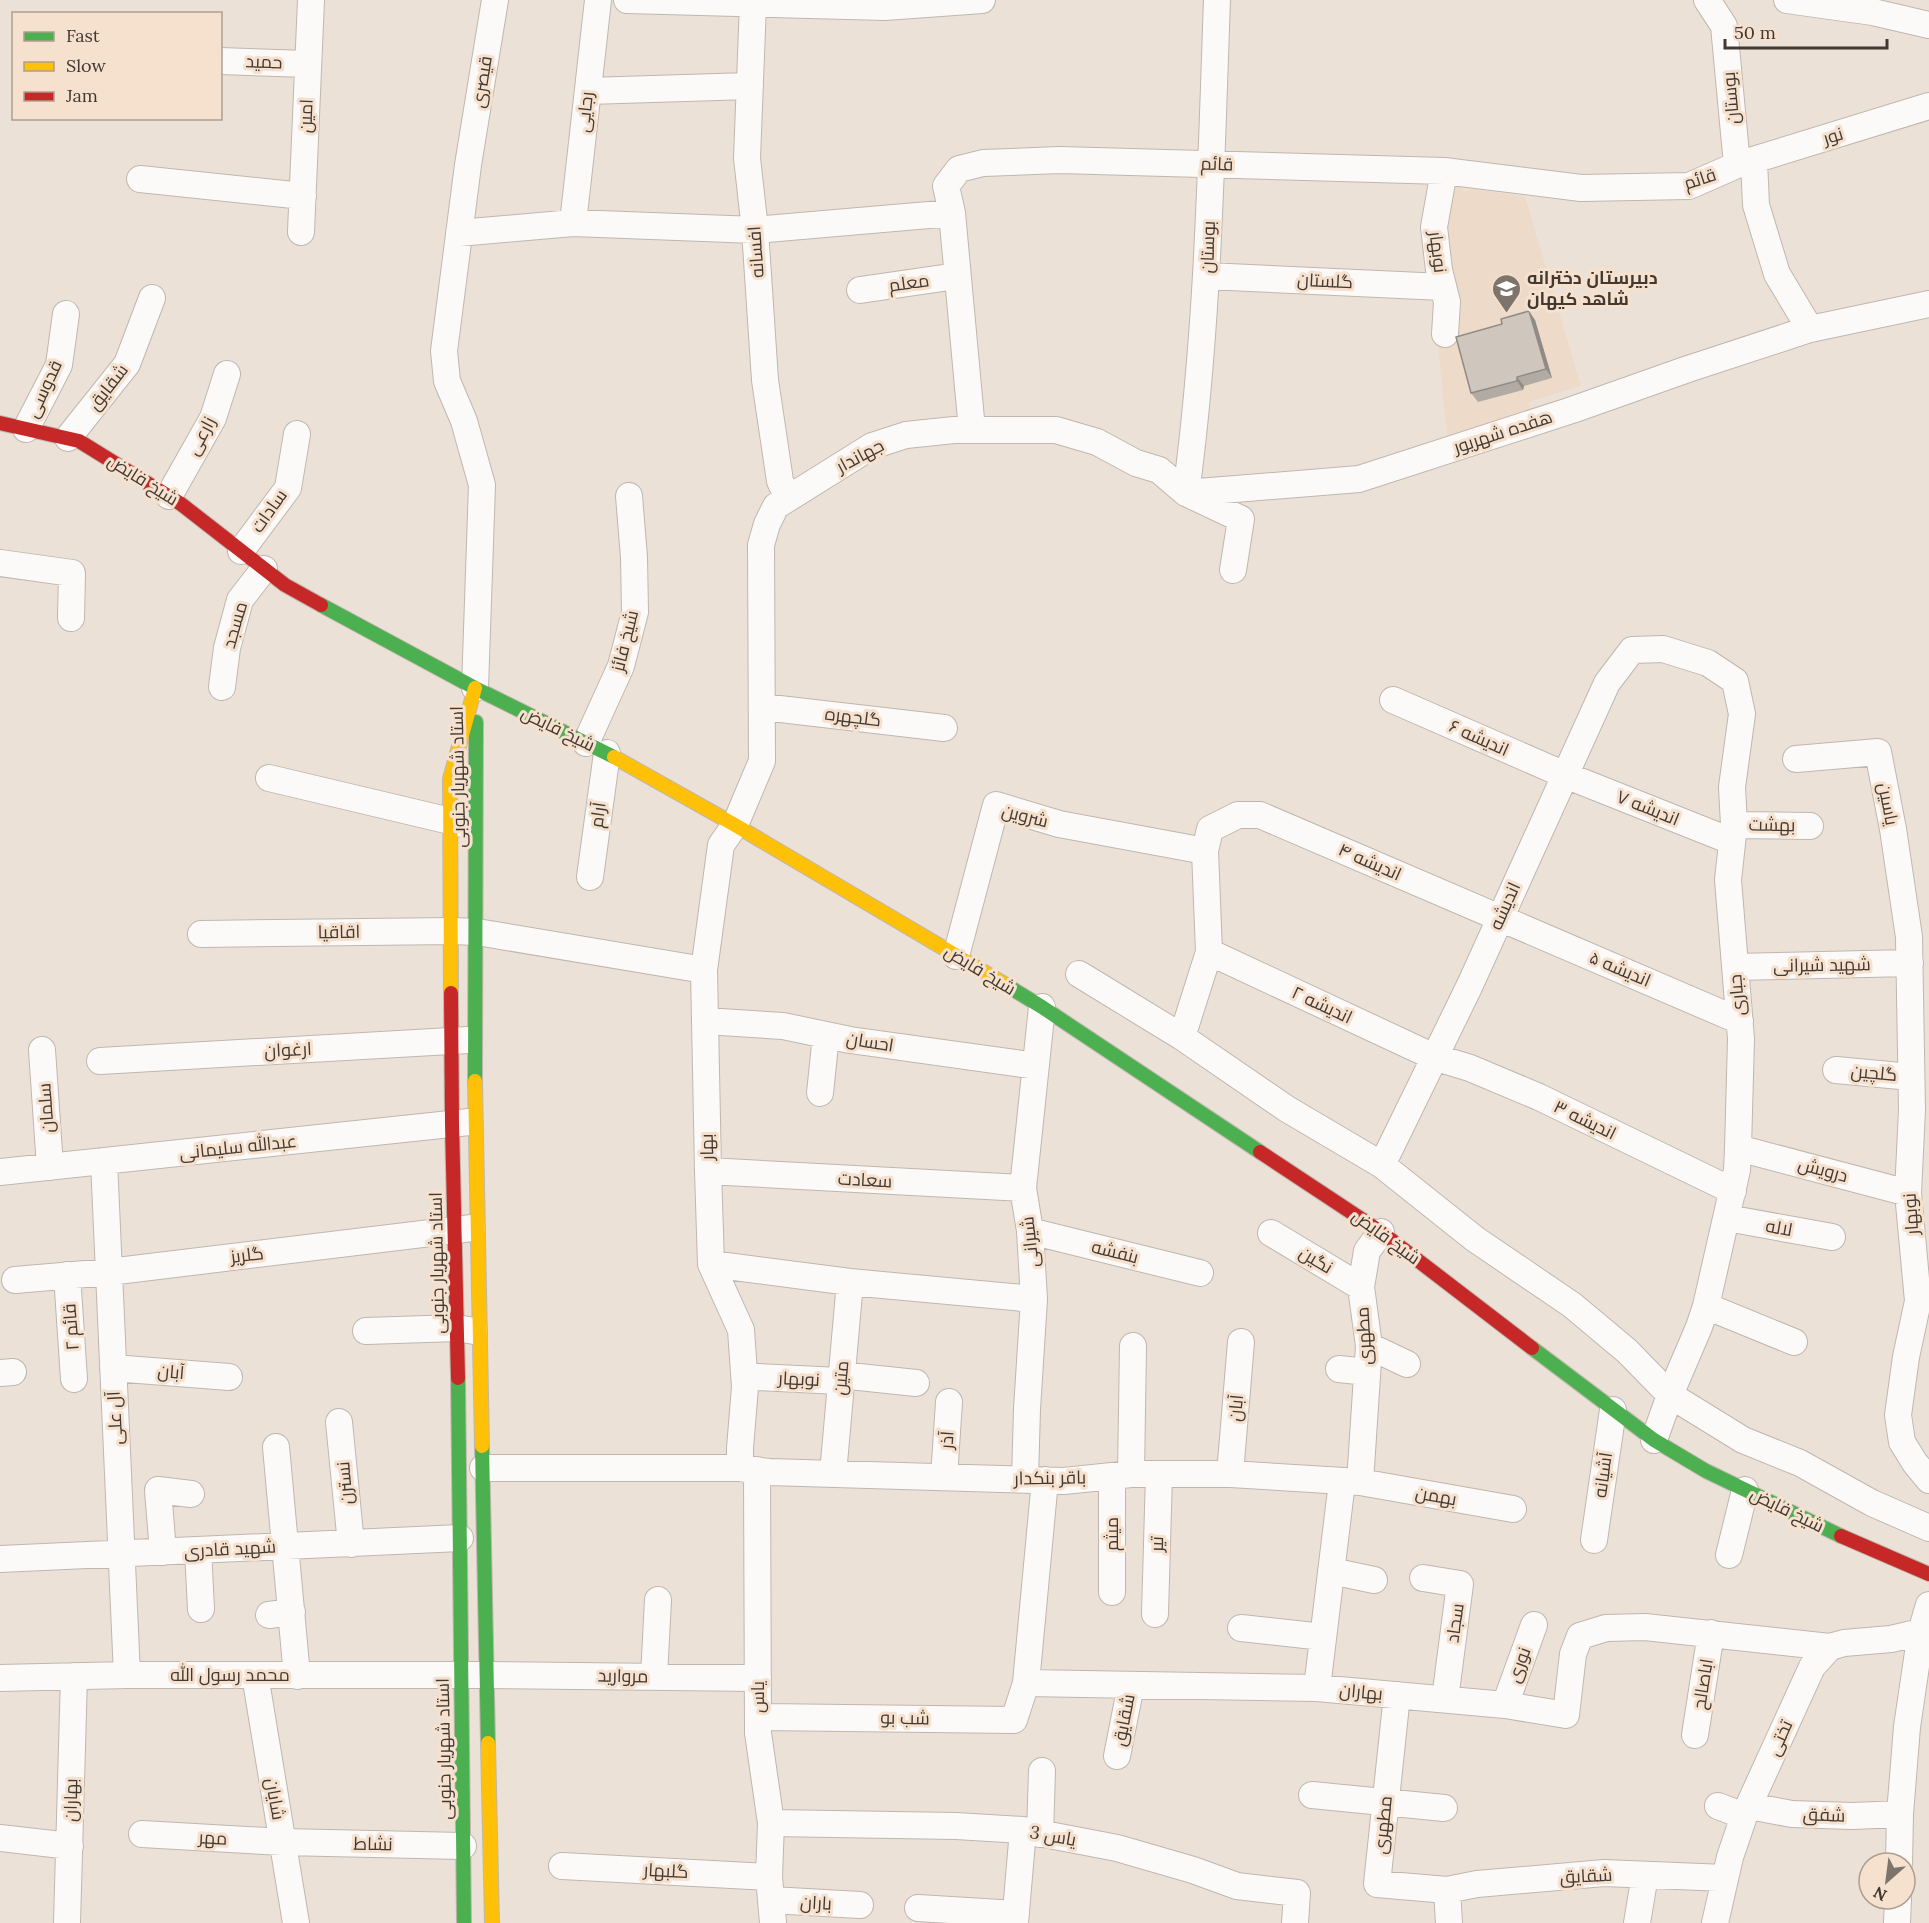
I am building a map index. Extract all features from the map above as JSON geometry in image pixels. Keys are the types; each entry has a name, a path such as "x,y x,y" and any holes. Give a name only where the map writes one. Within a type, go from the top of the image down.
{"street":[{"name":"امین","path":"301,232 311,0"},
{"name":"قیصری","path":"475,688 482,485 464,421 447,381 444,351 468,165 495,0"},
{"name":"رجایی","path":"573,224 598,0"},
{"path":"633,0 885,8 982,0"},
{"name":"بوستان","path":"1186,493 1207,276 1217,0"},
{"name":"بوستان","path":"1707,0 1724,26 1746,163"},
{"path":"1787,0 1873,6 1929,25"},
{"name":"افسانه","path":"753,4 747,158 755,230 765,380 780,481 788,498"},
{"name":"حمید","path":"222,61 308,64"},
{"path":"588,91 750,86"},
{"name":"نور","path":"1746,163 1929,106"},
{"name":"قائم","path":"972,430 952,213 946,186 959,169 983,163 1060,160 1211,163 1444,171 1581,188 1689,186 1746,163"},
{"path":"1746,163 1777,274 1810,329"},
{"name":"نوبهار","path":"1444,171 1434,227 1447,302 1445,334"},
{"path":"140,179 303,196"},
{"path":"459,232 573,224 755,230 952,213"},
{"name":"معلم","path":"860,290 957,276"},
{"name":"گلستان","path":"1207,276 1443,287"},
{"name":"شقایق","path":"68,438 127,364 152,298"},
{"name":"هفده شهریور","path":"1186,493 1359,479 1810,329 1929,304"},
{"name":"قدوسی","path":"26,429 59,365 66,314"},
{"name":"زارعی","path":"169,496 213,418 227,374"},
{"name":"شیخ فایض","path":"0,423 79,441 169,496 285,585 475,688 596,748 735,825 957,956 1042,1007 1381,1232 1654,1440 1706,1471 1853,1542 1929,1574"},
{"name":"جهاندار","path":"735,825 762,761 761,545 766,524 776,506 872,446 906,435 954,430 1056,430 1097,442 1136,463 1159,470 1186,493 1242,519 1233,570"},
{"name":"سادات","path":"241,551 288,488 297,434"},
{"name":"شیخ فائز","path":"596,748 635,612 634,557 629,496"},
{"path":"0,563 72,573 71,618"},
{"name":"مسجد","path":"222,687 227,648 240,600 264,569"},
{"name":"جباری","path":"1632,650 1663,649 1708,663 1735,681 1742,714 1732,787 1732,833 1728,880 1741,1039 1737,1170 1706,1306 1654,1440"},
{"name":"اندیشه","path":"1382,1165 1500,919 1607,683 1632,650"},
{"name":"استاد شهریار جنوبی","path":"464,1923 460,1538 468,1330 464,1123 464,932 451,821 450,779 475,688"},
{"name":"استاد شهریار جنوبی","path":"475,688 477,828 464,932 464,1123 468,1330 483,1468 492,1923"},
{"name":"اندیشه ۶","path":"1393,700 1565,775"},
{"name":"گلچهره","path":"762,706 944,728"},
{"name":"آرام","path":"590,877 596,748"},
{"name":"یاسین","path":"1796,759 1878,752 1893,829 1919,935"},
{"name":"اندیشه ۷","path":"1565,775 1732,833"},
{"path":"269,778 477,828"},
{"name":"شروین","path":"957,956 996,805 1059,824 1205,851"},
{"name":"اندیشه ۴","path":"1205,851 1210,829 1238,815 1260,815 1500,919"},
{"name":"بهار","path":"735,825 721,845 704,970 708,1171 711,1264 741,1330 745,1388 740,1448 749,1469"},
{"name":"بهشت","path":"1732,833 1810,826"},
{"path":"1182,1037 1209,952 1205,851"},
{"name":"اندیشه ۵","path":"1500,919 1740,1021"},
{"name":"اقاقیا","path":"201,934 464,932 704,970"},
{"name":"نوبهار","path":"1919,935 1910,963 1911,1077 1920,1108 1908,1193 1917,1301 1898,1415 1902,1442 1929,1480"},
{"name":"اندیشه ۲","path":"1209,952 1434,1058"},
{"name":"شهید شیرانی","path":"1735,967 1910,963"},
{"path":"1079,974 1182,1037 1287,1109 1382,1165 1475,1239 1572,1305 1628,1351 1670,1395 1743,1440 1800,1462 1872,1503 1929,1528"},
{"name":"شیرانی","path":"1035,1480 1027,1409 1034,1299 1030,1232 1023,1188 1042,1007"},
{"name":"احسان","path":"705,1021 783,1026 826,1035 1036,1066"},
{"path":"820,1093 826,1035"},
{"name":"ارغوان","path":"100,1061 464,1041"},
{"name":"سلمان","path":"42,1050 50,1167"},
{"name":"اندیشه ۳","path":"1434,1058 1470,1068 1539,1097 1733,1191"},
{"name":"گلچین","path":"1836,1070 1911,1077"},
{"name":"عبدالله سلیمانی","path":"0,1172 464,1123"},
{"name":"درویش","path":"1738,1148 1908,1193"},
{"name":"آل علی","path":"104,1161 127,1675"},
{"name":"سعادت","path":"708,1171 1023,1188"},
{"name":"لاله","path":"1727,1218 1832,1237"},
{"name":"گلریز","path":"15,1280 109,1272 466,1228"},
{"name":"بنفشه","path":"1030,1232 1200,1273"},
{"name":"مطهری","path":"1317,1688 1331,1571 1351,1482 1367,1372 1369,1346 1361,1287 1367,1251 1381,1232"},
{"name":"نگین","path":"1271,1233 1361,1287"},
{"path":"711,1264 850,1282 1034,1299"},
{"name":"قائم ۲","path":"67,1275 75,1379"},
{"name":"متین","path":"833,1474 850,1282"},
{"path":"1706,1306 1794,1342"},
{"path":"366,1331 468,1330"},
{"name":"آبان","path":"1230,1474 1241,1342"},
{"name":"میثم","path":"1112,1592 1133,1346"},
{"path":"1369,1346 1407,1364"},
{"name":"آبان","path":"113,1368 229,1377"},
{"path":"1339,1369 1367,1372"},
{"name":"نوبهار","path":"757,1377 840,1378"},
{"path":"840,1378 916,1383"},
{"name":"آذر","path":"944,1477 949,1402"},
{"name":"آشیانه","path":"1594,1540 1613,1410"},
{"name":"نسترن","path":"339,1422 351,1544"},
{"path":"276,1448 286,1546 280,1613 297,1676"},
{"name":"باقر بنکدار","path":"483,1468 749,1469 1064,1481 1121,1475 1230,1474 1351,1482"},
{"name":"یاس","path":"749,1469 758,1678 758,1732 771,1822 771,1900"},
{"name":"تیر","path":"1155,1614 1159,1474"},
{"path":"1026,1683 1035,1480"},
{"name":"بهمن","path":"1351,1482 1513,1509"},
{"path":"163,1552 158,1490 190,1494"},
{"path":"1730,1555 1745,1490"},
{"name":"شهید قادری","path":"0,1559 460,1538"},
{"path":"198,1550 201,1609"},
{"path":"1331,1571 1374,1580"},
{"name":"سجاد","path":"1423,1578 1460,1584 1445,1699"},
{"path":"654,1677 658,1600"},
{"path":"1899,1851 1907,1727 1929,1605"},
{"name":"نوری","path":"1505,1705 1534,1625"},
{"name":"بهاران","path":"1026,1683 1317,1688 1505,1705 1566,1715 1573,1654 1580,1636 1606,1628 1645,1627 1830,1647"},
{"path":"1241,1628 1323,1637"},
{"name":"اباصالح","path":"1695,1735 1711,1633"},
{"path":"1830,1647 1844,1642 1891,1639 1925,1633"},
{"name":"تختی","path":"1715,1923 1730,1857 1747,1811 1812,1667 1830,1647"},
{"name":"محمد رسول الله","path":"0,1678 127,1675 461,1676"},
{"name":"شایان","path":"255,1676 296,1923"},
{"name":"مروارید","path":"461,1676 758,1678"},
{"name":"بهاران","path":"67,1923 74,1677"},
{"name":"شب بو","path":"758,1717 1014,1720 1026,1683"},
{"name":"شقایق","path":"1117,1756 1131,1685"},
{"name":"مطهری","path":"1396,1695 1377,1884 1447,1890"},
{"path":"918,1908 1015,1918 1042,1771"},
{"path":"1312,1795 1444,1808"},
{"name":"شفق","path":"1718,1806 1747,1811 1792,1814 1852,1816 1900,1814"},
{"name":"یاس 3","path":"771,1822 956,1826 1031,1832 1117,1848 1193,1870 1237,1886 1297,1893 1295,1923"},
{"name":"مهر","path":"142,1834 283,1842"},
{"path":"0,1838 70,1846"},
{"name":"نشاط","path":"283,1842 463,1846"},
{"name":"گلبهار","path":"562,1866 771,1900"},
{"name":"شقایق","path":"1447,1890 1477,1884 1604,1873 1725,1878"},
{"path":"1637,1923 1645,1875"},
{"path":"1447,1890 1449,1923"},
{"name":"باران","path":"771,1900 860,1905"}],"shaded area":[{"name":"دبیرستان دخترانه شاهد کیهان","path":"1457,186 1462,186 1464,192 1474,189 1525,197 1581,386 1529,402 1530,418 1470,434 1447,437 1437,336 1440,245 1448,192"}],"building":[{"path":"1529,311 1546,369 1517,377 1517,381 1471,393 1456,337 1502,324 1501,319"}],"traffic: fast":[{"path":"321,605 475,688 614,757"},
{"path":"475,1081 476,722"},
{"path":"1006,985 1260,1152"},
{"path":"1532,1348 1654,1440 1706,1471 1841,1536"},
{"path":"458,1378 464,1923"},
{"path":"482,1446 488,1743"}],"traffic: slow":[{"path":"451,993 450,779 475,688"},
{"path":"614,757 735,825 1006,985"},
{"path":"475,1081 482,1446"},
{"path":"488,1743 492,1923"}],"traffic: jam":[{"path":"0,423 79,441 181,504 285,585 321,605"},
{"path":"451,993 458,1378"},
{"path":"1260,1152 1381,1232 1532,1348"},
{"path":"1841,1536 1929,1574"}],"place":[{"name":"دبیرستان دخترانه شاهد کیهان","path":"1506,314"}]}
